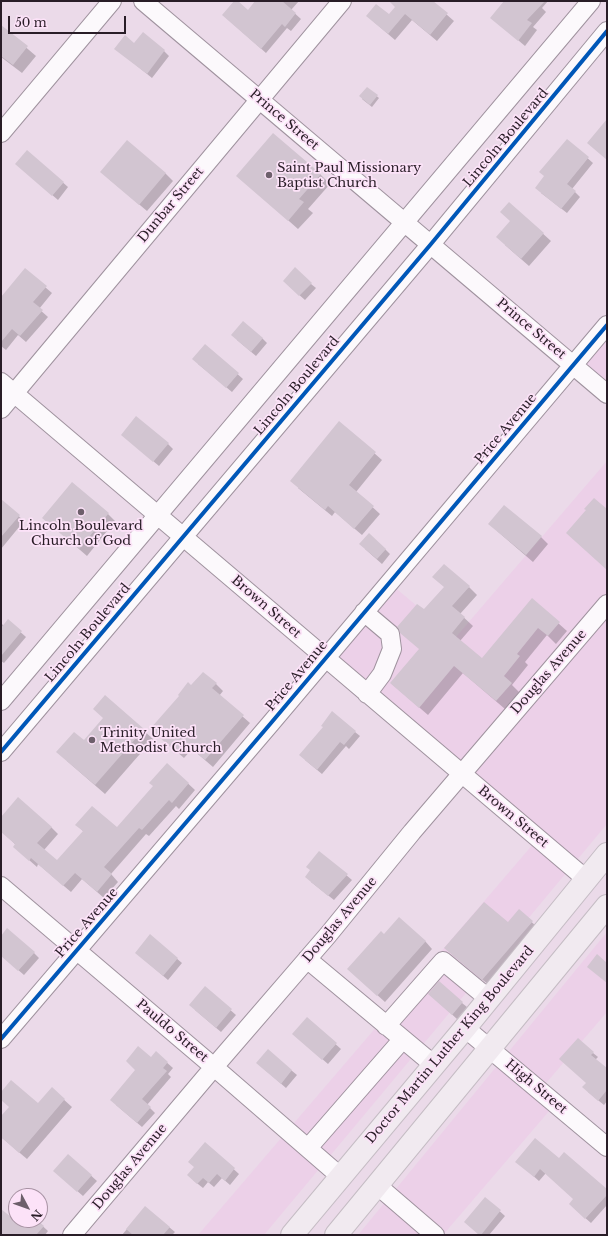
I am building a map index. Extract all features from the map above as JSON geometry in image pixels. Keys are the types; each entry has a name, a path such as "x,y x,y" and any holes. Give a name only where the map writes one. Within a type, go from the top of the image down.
{"main road":[{"name":"Doctor Martin Luther King Boulevard","path":"292,1235 434,1066 607,854"},
{"path":"336,1235 378,1186 607,906"},
{"path":"308,1235 319,1203"}],"street":[{"path":"1,133 112,1"},
{"name":"Prince Street","path":"143,1 607,394"},
{"name":"Dunbar Street","path":"1,409 8,387 259,99 342,1"},
{"name":"Lincoln Boulevard","path":"1,701 591,1"},
{"name":"Lincoln Boulevard","path":"1,752 431,244 607,31"},
{"name":"Price Avenue","path":"1,1039 272,723 325,658 607,325"},
{"name":"Brown Street","path":"8,387 586,879"},
{"name":"Douglas Avenue","path":"72,1235 307,959 461,774 607,604"},
{"path":"364,612 390,634 392,649 382,674 367,694"},
{"name":"Pauldo Street","path":"1,886 341,1177"},
{"path":"307,959 434,1066"},
{"path":"386,1026 443,961 488,999"},
{"name":"High Street","path":"465,1028 607,1147"},
{"path":"308,1148 402,1040"},
{"path":"378,1186 435,1235"}],"shaded area":[{"path":"607,333 607,396 576,369"},
{"path":"607,461 607,824 264,1235 198,1235 534,843 326,663 392,585 455,638"},
{"path":"607,932 607,1012 535,1096 550,1110 443,1235 358,1235"}],"building":[{"path":"234,1 238,1 248,10 255,1 282,1 296,13 285,27 282,24 261,49 222,15"},
{"path":"389,1 433,1 448,13 430,35 405,14 388,34 366,16 376,4 389,14 395,7"},
{"path":"504,1 545,1 527,20 532,23 518,41 490,18"},
{"path":"1,25 28,46 13,65 1,56"},
{"path":"143,32 165,50 147,74 114,49 125,35 134,43"},
{"path":"367,87 378,95 370,105 359,96"},
{"path":"607,119 607,160 587,143"},
{"path":"273,133 321,174 299,199 304,202 288,221 236,176"},
{"path":"567,139 589,157 567,184 576,191 561,209 535,188 544,176 539,172"},
{"path":"127,140 166,173 139,205 100,172"},
{"path":"27,150 64,182 52,196 15,164"},
{"path":"509,202 544,233 521,259 496,237 510,221 500,212"},
{"path":"295,267 312,283 299,296 283,281"},
{"path":"25,268 47,286 33,302 43,310 20,336 12,329 1,342 1,297"},
{"path":"243,321 263,338 251,352 231,335"},
{"path":"205,344 239,373 226,388 192,359"},
{"path":"136,416 169,443 153,462 121,435"},
{"path":"339,421 376,452 349,485 374,506 354,529 328,506 325,510 290,481"},
{"path":"72,482 109,513 79,549 42,518"},
{"path":"594,498 607,509 607,570 566,533 586,510 584,509"},
{"path":"1,499 20,515 1,537"},
{"path":"504,505 542,536 526,555 488,524"},
{"path":"369,533 386,549 377,559 359,544"},
{"path":"444,564 470,586 452,606 465,617 452,633 482,658 532,598 560,622 548,636 538,628 517,654 520,656 504,676 512,683 496,701 454,666 419,708 390,683 419,649 400,633 397,627 417,604 424,609 444,587 432,577"},
{"path":"8,619 22,631 1,656 1,628"},
{"path":"203,672 217,683 212,688 244,715 205,760 184,742 176,752 150,729 179,696 178,695 188,682 191,685"},
{"path":"105,695 144,729 95,785 56,752 74,732 84,740 103,718 93,709"},
{"path":"332,711 356,731 344,745 340,742 317,770 299,755 323,727 321,726"},
{"path":"167,763 189,783 172,803 169,800 142,830 139,828 104,867 112,874 97,892 75,873 63,886 31,858 29,861 13,847 15,844 1,832 1,817 18,797 52,827 37,843 57,860 83,831 75,825 92,806 117,827 153,786 149,783"},
{"path":"319,851 348,874 328,896 305,877 310,870 306,867"},
{"path":"484,902 508,922 519,909 533,921 482,980 444,948"},
{"path":"399,917 426,941 377,996 347,969 381,931 384,934"},
{"path":"7,928 35,952 18,971 1,956 1,936"},
{"path":"150,934 178,958 163,976 135,953"},
{"path":"597,954 607,963 607,983 587,967"},
{"path":"439,981 463,1002 452,1015 428,994"},
{"path":"205,986 232,1009 216,1028 189,1005"},
{"path":"307,1017 337,1043 322,1060 292,1034"},
{"path":"578,1038 594,1052 591,1055 607,1068 607,1090 598,1101 582,1087 586,1083 559,1059"},
{"path":"138,1046 151,1057 156,1051 168,1062 163,1068 167,1071 142,1099 151,1107 137,1123 110,1100 135,1070 126,1061"},
{"path":"268,1049 292,1070 281,1084 256,1063"},
{"path":"11,1080 38,1103 52,1087 65,1099 19,1153 1,1137 1,1116 9,1107 1,1100 1,1092"},
{"path":"535,1138 559,1158 564,1152 607,1189 607,1195 585,1219 569,1204 573,1199 540,1169 534,1177 515,1162"},
{"path":"205,1142 235,1168 225,1181 217,1174 209,1183 203,1178 197,1184 187,1175 194,1167 188,1162"},
{"path":"68,1154 92,1175 77,1192 53,1171"},
{"path":"485,1197 501,1210 481,1235 479,1235 464,1222"},
{"path":"145,1206 170,1227 163,1235 133,1235 126,1229"},
{"path":"1,1209 8,1215 8,1228 42,1228 36,1235 1,1235"}],"cycle path":[{"path":"1,752 431,244 607,31"},
{"path":"1,1039 271,723 607,325"}],"place":[{"name":"Saint Paul Missionary Baptist Church","path":"269,175"},
{"name":"Lincoln Boulevard Church of God","path":"81,512"},
{"name":"Trinity United Methodist Church","path":"92,740"}]}
